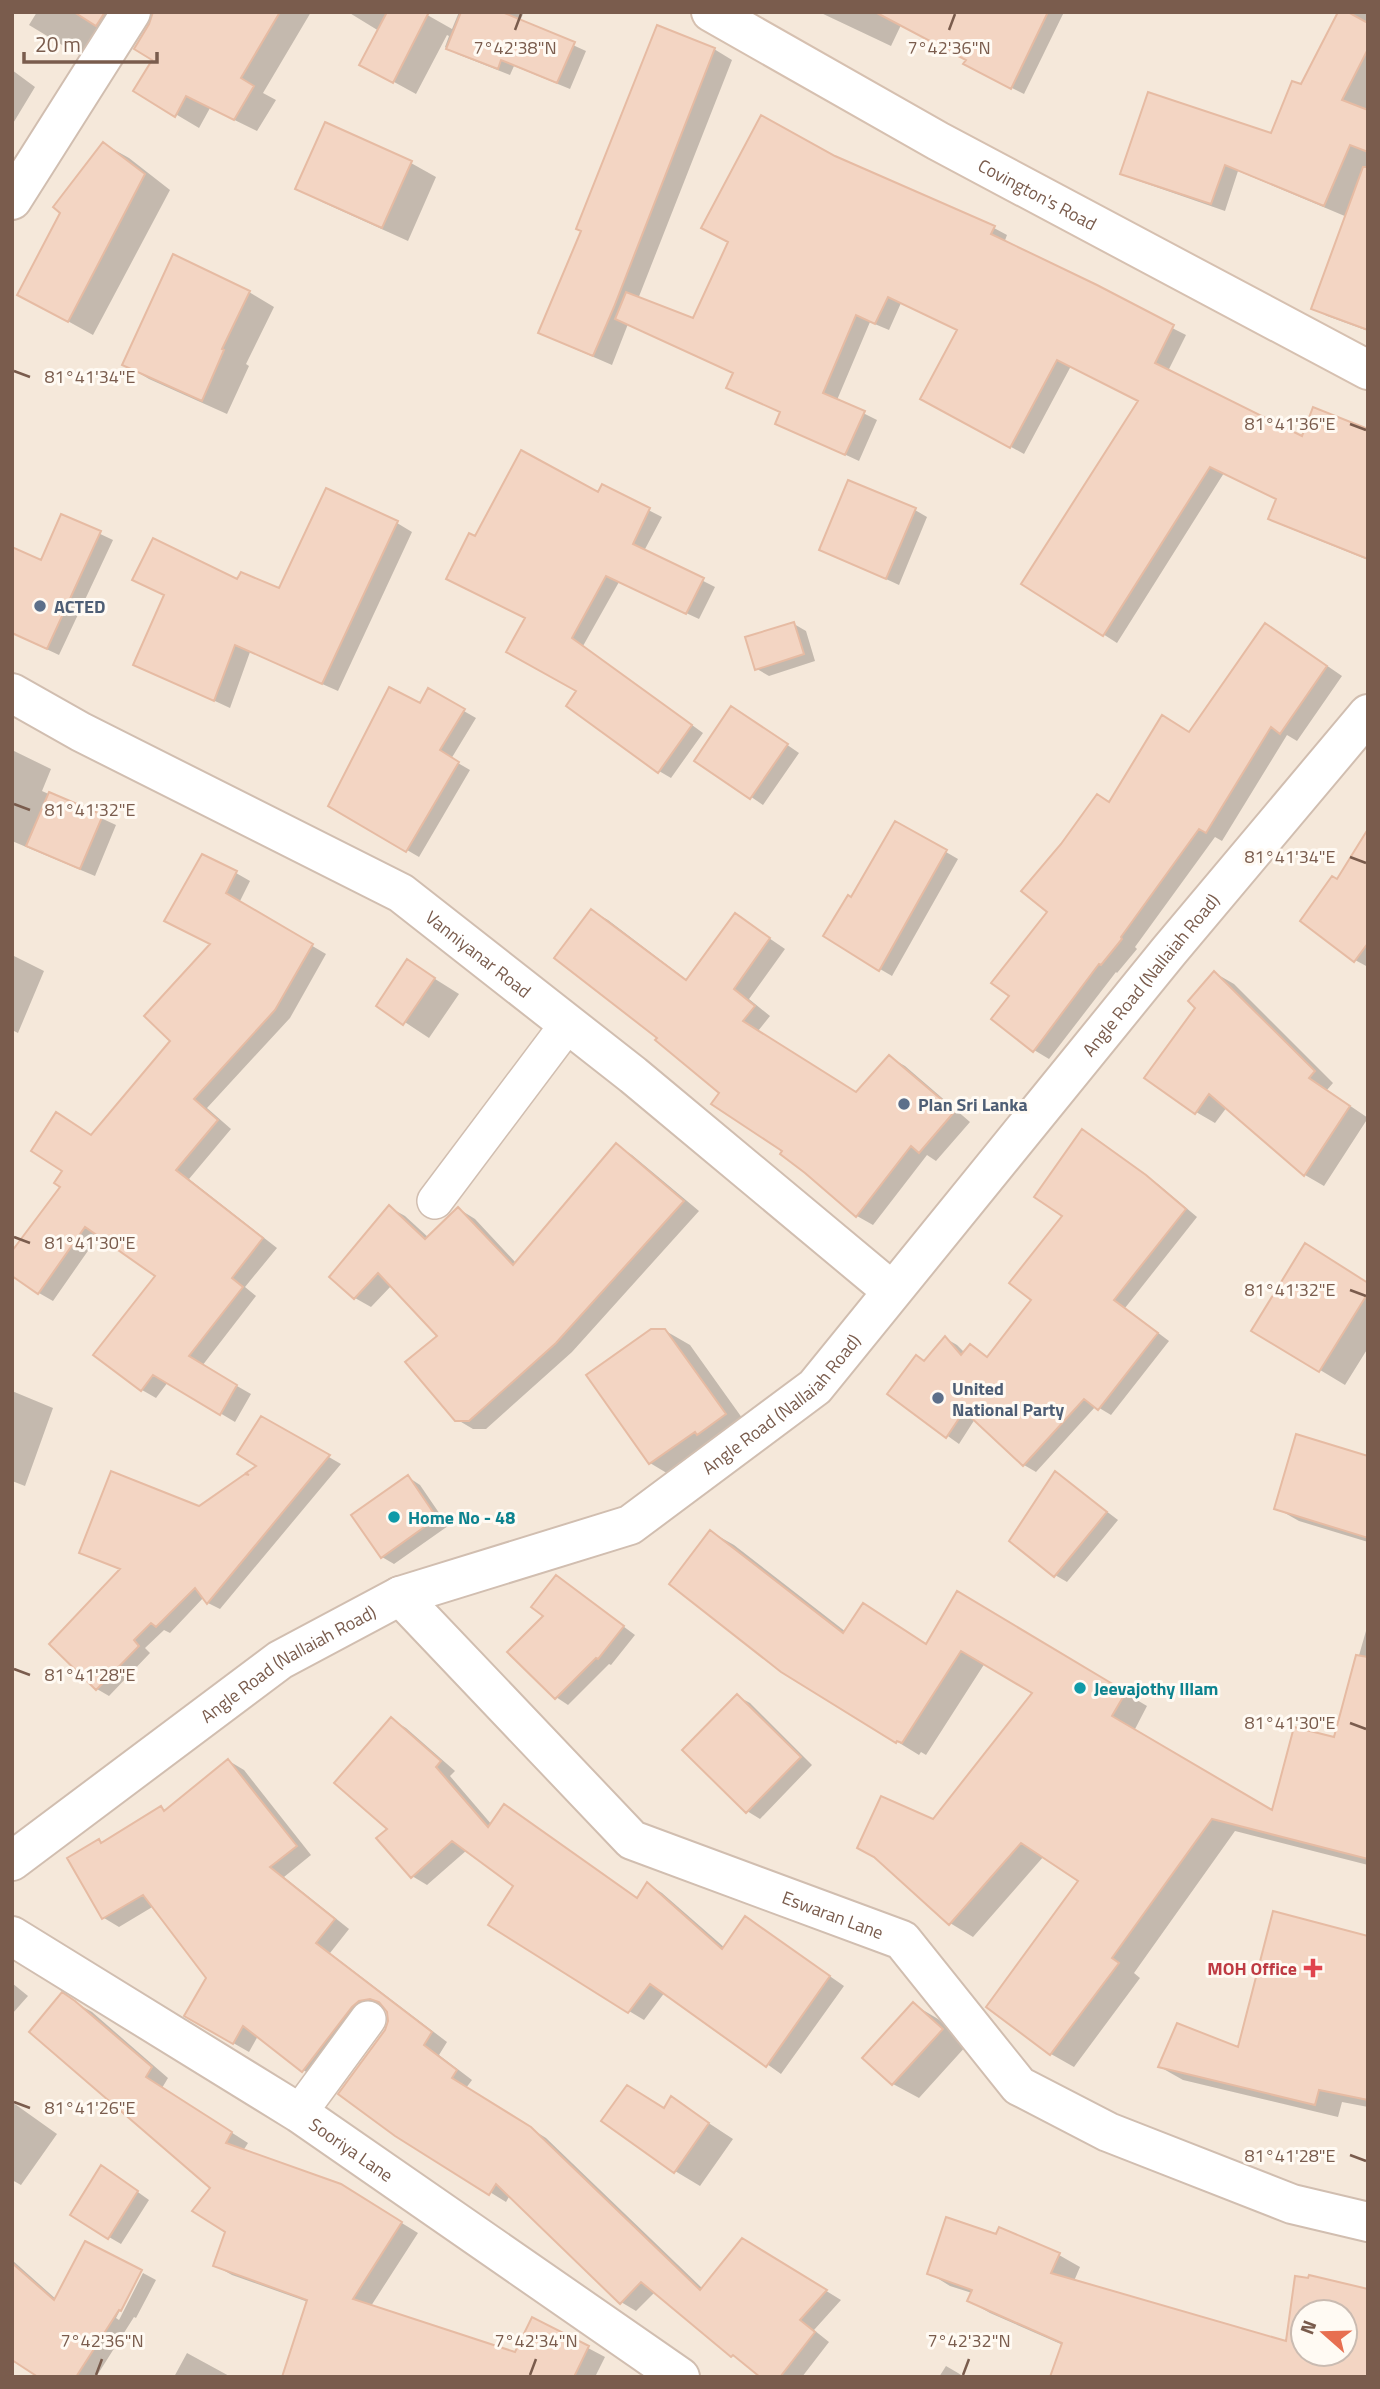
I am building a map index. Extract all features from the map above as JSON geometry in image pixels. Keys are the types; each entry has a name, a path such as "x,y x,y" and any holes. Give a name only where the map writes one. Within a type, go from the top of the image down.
{"street":[{"path":"12,200 131,12"},
{"name":"Covington's Road","path":"711,12 938,141 1368,370"},
{"name":"Vanniyanar Road","path":"12,693 82,732 401,893 643,1084 892,1291"},
{"name":"Angle Road (Nallaiah Road)","path":"12,1861 280,1660 400,1596 630,1525 815,1387 1169,951 1368,714"},
{"path":"435,1201 568,1024"},
{"name":"Eswaran Lane","path":"400,1596 632,1840 902,1940 1019,2086 1030,2092 1108,2132 1292,2204 1368,2222"},
{"name":"Sooriya Lane","path":"12,1936 299,2113 680,2377"},
{"path":"299,2113 368,2019"}],"shaded area":[{"path":"12,12 1368,12 1368,2377 12,2377"}],"building":[{"path":"74,12 105,12 96,26"},
{"path":"153,12 280,12 241,78 254,86 234,120 186,96 175,117 133,91 152,60 134,49"},
{"path":"387,12 429,12 393,83 359,65"},
{"path":"461,12 502,12 575,42 557,83 501,60 498,69 446,49"},
{"path":"875,12 1048,12 1011,89 963,64 966,60"},
{"path":"1338,12 1348,12 1368,23 1368,49 1342,100 1368,110 1368,152 1350,145 1324,206 1225,165 1211,204 1120,174 1148,92 1271,133 1292,81 1301,84"},
{"path":"657,25 715,48 593,356 538,333 581,231 576,229"},
{"path":"761,115 835,156 995,226 991,234 1174,325 1155,363 1302,436 1313,407 1368,429 1368,559 1268,519 1276,499 1210,467 1103,636 1021,584 1138,401 1057,360 1010,448 920,399 957,330 888,297 875,324 856,315 823,393 865,411 845,455 775,424 780,412 726,388 733,373 615,319 626,292 693,318 728,242 701,228"},
{"path":"325,122 412,161 382,228 295,189"},
{"path":"103,142 145,174 68,322 17,295 60,213 53,207"},
{"path":"1363,167 1368,167 1368,330 1311,309"},
{"path":"173,254 250,291 222,349 224,350 202,401 122,365"},
{"path":"521,450 598,492 602,484 650,508 633,544 704,578 686,614 606,576 572,638 692,725 658,773 566,706 576,691 506,652 525,618 446,579 469,533 475,536"},
{"path":"848,480 916,508 886,579 819,550"},
{"path":"326,488 398,521 322,684 235,645 214,701 133,665 164,595 132,580 153,538 237,579 241,572 279,588"},
{"name":"ACTED","path":"61,514 101,531 47,649 12,633 12,547 41,560"},
{"path":"794,622 804,654 755,670 745,637"},
{"path":"1265,623 1327,666 1280,734 1271,727 1206,833 1199,829 1122,939 1101,965 1099,964 1033,1052 991,1019 1009,996 991,983 1047,912 1021,891 1061,844 1097,794 1109,802 1162,715 1189,732"},
{"path":"389,687 420,703 428,688 465,709 440,750 459,762 406,852 328,806"},
{"path":"731,706 788,744 750,799 694,761"},
{"path":"49,792 103,815 80,869 26,846"},
{"path":"895,821 947,850 879,971 823,936 848,895 851,897"},
{"path":"1368,829 1368,943 1354,962 1300,921 1332,876 1337,879"},
{"path":"202,854 237,871 226,893 313,944 275,1010 194,1099 218,1120 176,1170 263,1238 232,1278 243,1287 189,1356 237,1385 220,1415 153,1375 141,1391 93,1355 155,1276 85,1227 38,1294 12,1276 12,1251 60,1187 54,1183 62,1171 31,1151 56,1112 91,1135 170,1041 144,1016 210,944 164,921"},
{"path":"591,909 686,980 735,913 770,938 734,989 755,1006 743,1021 856,1092 889,1055 955,1111 919,1153 911,1146 856,1217 780,1154 782,1151 711,1104 719,1093 655,1040 657,1038 554,958"},
{"path":"407,959 435,978 403,1025 376,1006"},
{"path":"1214,971 1315,1071 1309,1078 1350,1106 1304,1176 1209,1094 1195,1114 1144,1078 1195,1008 1188,1001"},
{"path":"1082,1129 1146,1175 1186,1209 1114,1300 1158,1333 1098,1410 1084,1399 1023,1466 964,1411 946,1438 887,1394 916,1355 924,1361 945,1336 961,1355 970,1344 987,1357 1031,1300 1009,1283 1062,1216 1034,1197"},
{"path":"616,1143 684,1201 556,1343 469,1421 455,1421 405,1362 437,1336 378,1273 354,1299 329,1277 389,1205 425,1239 458,1207 513,1265"},
{"path":"1305,1243 1368,1283 1368,1293 1319,1372 1251,1331"},
{"path":"651,1329 665,1329 726,1414 649,1464 586,1375"},
{"path":"261,1416 330,1455 207,1604 195,1588 156,1627 151,1623 134,1640 139,1646 96,1690 49,1644 120,1569 79,1553 111,1471 199,1506 245,1474 249,1475 246,1473 256,1466 237,1454"},
{"path":"1296,1434 1368,1456 1368,1538 1274,1509"},
{"path":"1055,1471 1107,1512 1054,1577 1009,1541"},
{"name":"Home No - 48","path":"408,1475 437,1518 381,1558 351,1515"},
{"path":"710,1530 843,1633 863,1603 926,1644 957,1591 1126,1692 1112,1716 1272,1810 1294,1727 1334,1737 1356,1655 1368,1657 1368,1859 1212,1819 1112,1958 1119,1963 1050,2055 986,2007 1078,1881 1021,1843 949,1925 874,1857 857,1848 881,1796 933,1819 1032,1693 961,1651 902,1743 896,1743 781,1672 669,1584"},
{"path":"556,1575 624,1626 598,1659 555,1699 507,1652 543,1616 531,1607"},
{"path":"737,1694 801,1757 746,1813 682,1750"},
{"path":"391,1717 441,1761 436,1767 488,1827 504,1804 637,1898 647,1882 722,1949 745,1916 830,1976 766,2067 650,1984 628,2013 488,1925 513,1886 452,1841 411,1878 376,1838 387,1829 334,1783"},
{"path":"228,1759 297,1846 270,1867 335,1919 316,1943 432,2032 424,2045 457,2070 452,2078 531,2127 700,2290 742,2238 827,2290 800,2320 815,2332 780,2377 760,2377 733,2355 731,2357 641,2282 620,2304 496,2184 489,2195 395,2136 338,2094 385,2030 387,2012 379,2002 370,1999 359,2001 352,2007 302,2072 243,2026 233,2044 184,2016 206,1978 143,1895 102,1919 67,1858 99,1839 101,1843 161,1806 164,1811"},
{"path":"1273,1911 1368,1936 1368,2100 1319,2090 1315,2105 1158,2067 1177,2023 1238,2047"},
{"path":"62,1992 152,2067 146,2077 232,2132 226,2143 341,2184 402,2222 353,2299 515,2352 532,2317 589,2346 574,2377 282,2377 307,2300 213,2266 225,2232 192,2211 210,2188 29,2032"},
{"path":"913,2002 943,2029 892,2085 862,2058"},
{"path":"627,2085 664,2108 671,2096 709,2123 674,2173 601,2121"},
{"path":"101,2165 138,2191 108,2239 70,2215"},
{"path":"946,2217 996,2234 999,2227 1060,2253 1051,2273 1286,2341 1289,2319 1289,2368 1359,2368 1359,2298 1292,2298 1295,2276 1308,2278 1309,2275 1368,2289 1368,2377 1050,2377 1062,2343 967,2301 972,2290 927,2274"},
{"path":"85,2241 142,2270 121,2311 119,2310 76,2377 38,2377 12,2360 12,2263 54,2300"}],"place":[{"name":"ACTED","path":"40,606"},
{"name":"Plan Sri Lanka","path":"904,1104"},
{"name":"United National Party","path":"938,1398"},
{"name":"Home No - 48","path":"394,1517"},
{"name":"Jeevajothy Illam","path":"1080,1688"},
{"name":"MOH Office","path":"1313,1968"}]}
